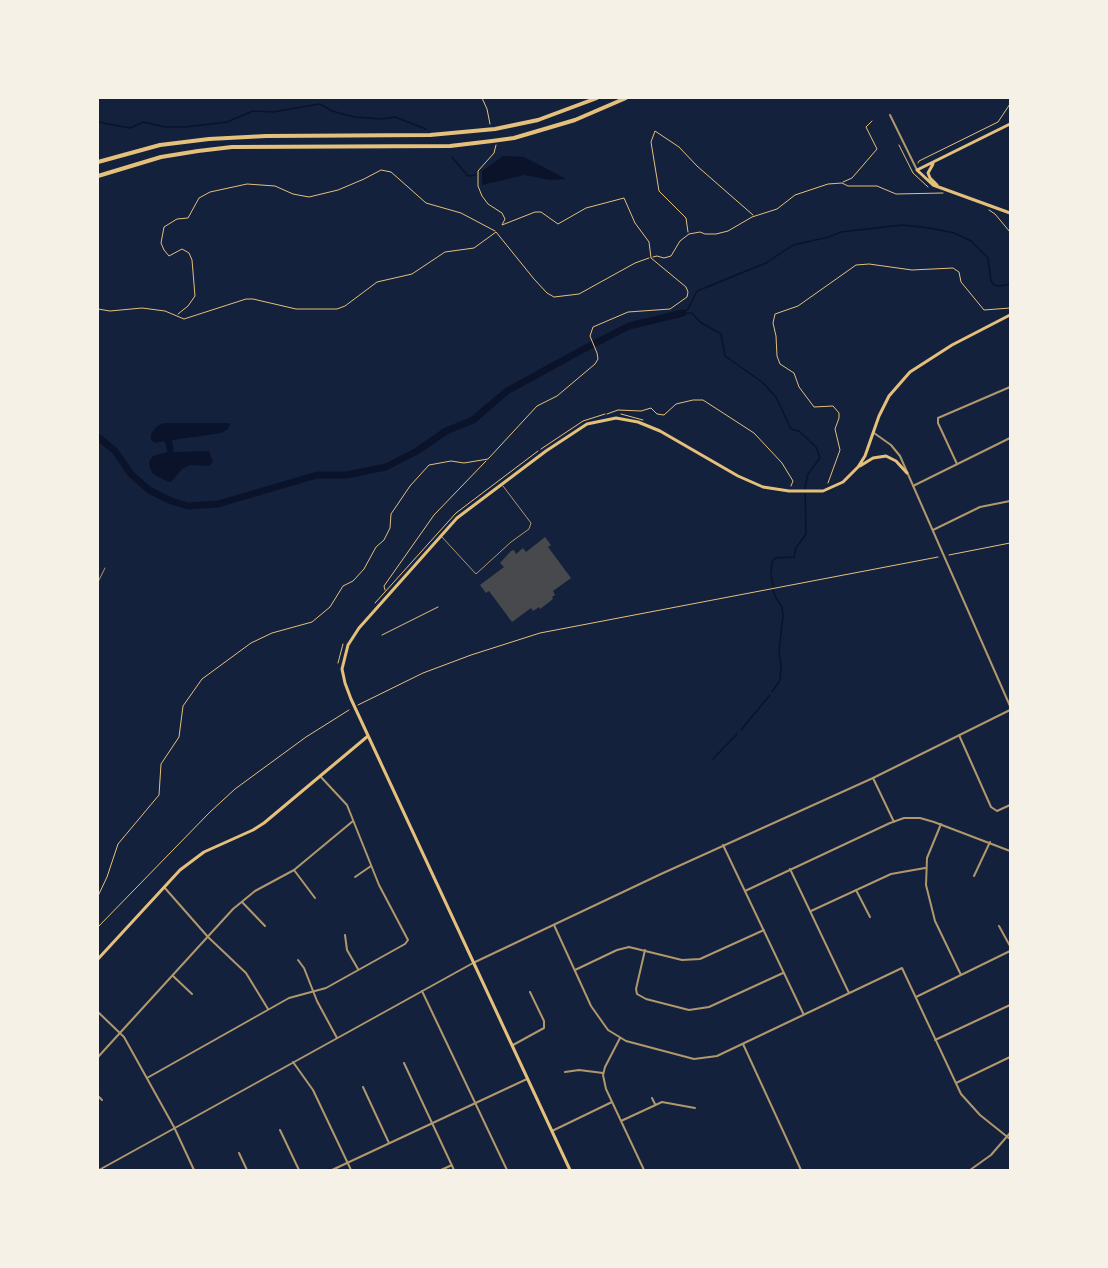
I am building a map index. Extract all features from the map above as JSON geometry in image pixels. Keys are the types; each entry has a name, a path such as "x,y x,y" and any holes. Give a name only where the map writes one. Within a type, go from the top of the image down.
{"highway":[{"path":"98,162 160,145 209,139 465,133 538,120 597,98"},
{"path":"98,176 161,157 232,147 399,147 472,144 514,138 558,125 626,98"}],"main road":[{"path":"1011,124 917,170 928,182 944,191 1011,213"},
{"path":"934,163 928,171 928,176 944,191"},
{"path":"570,1170 351,699 342,669 348,645 359,628 440,536 467,509 576,430 596,421 616,418 638,422 660,431 763,487 823,491 843,482 858,467 865,456 879,416 889,396 910,372 952,345 1011,315"},
{"path":"858,467 873,458 884,456 896,461 908,473"},
{"path":"98,959 180,870 198,856 264,823 368,736"}],"street":[{"path":"890,115 917,170"},
{"path":"957,464 938,423 938,418 1011,387"},
{"path":"99,1170 473,963 723,845 873,778 1011,708 908,473 896,449 874,433"},
{"path":"913,486 1011,438"},
{"path":"933,530 980,507 1011,501"},
{"path":"959,735 990,807 997,811 1011,805"},
{"path":"147,1078 289,998 326,988 405,944 408,940 379,885 347,805 320,776"},
{"path":"873,778 894,822"},
{"path":"746,891 894,822 915,818 941,824 1011,851"},
{"path":"98,1057 242,902 255,891 294,870 353,821"},
{"path":"941,824 927,858 926,885 933,914 961,975"},
{"path":"974,876 990,842"},
{"path":"723,845 804,1014"},
{"path":"355,877 371,866"},
{"path":"811,911 891,874 925,868"},
{"path":"790,869 849,993"},
{"path":"294,870 315,898"},
{"path":"164,886 208,937 246,973 268,1010"},
{"path":"856,890 870,917"},
{"path":"242,902 265,926"},
{"path":"554,924 596,1015 608,1030 620,1038 641,1046 697,1059 714,1057 902,968 956,1083 968,1102 1009,1138"},
{"path":"999,926 1011,946"},
{"path":"575,970 624,948 645,950 682,960 693,960 705,957 764,930"},
{"path":"345,934 348,950 358,969"},
{"path":"645,950 636,989 638,994 646,999 689,1010 709,1007 783,973"},
{"path":"916,997 1011,951"},
{"path":"298,960 337,1038"},
{"path":"173,976 192,994"},
{"path":"422,991 507,1170"},
{"path":"512,1045 544,1028 544,1020 530,992"},
{"path":"935,1040 1011,1005"},
{"path":"98,1012 121,1034 175,1128 194,1170"},
{"path":"620,1038 603,1072 604,1084 644,1170"},
{"path":"743,1044 801,1170"},
{"path":"956,1083 1011,1057"},
{"path":"293,1062 313,1090 351,1170"},
{"path":"405,1063 454,1170"},
{"path":"565,1072 579,1070 603,1072"},
{"path":"332,1170 527,1079"},
{"path":"363,1087 389,1143"},
{"path":"98,1096 102,1100"},
{"path":"652,1098 655,1104"},
{"path":"621,1121 666,1101 695,1108"},
{"path":"551,1131 612,1102"},
{"path":"280,1130 299,1170"},
{"path":"970,1170 981,1165 1009,1138 1011,1133"},
{"path":"239,1153 247,1170"},
{"path":"441,1170 452,1165"}],"lane":[{"path":"440,536 476,574 531,526 501,484"},
{"path":"98,582 105,568"}],"path":[{"path":"482,98 487,108 490,124"},
{"path":"916,164 998,122 1011,104"},
{"path":"176,316 188,306 195,296 192,260 189,254 182,249 169,256 161,243 164,227 177,219 188,218 199,198 210,192 247,184 275,186 293,194 309,197 338,190 381,170 391,172 426,203 461,213 496,232 534,279 554,297 579,294 635,263 657,256 664,258 671,256 680,241 688,234 700,232 716,234 728,231 754,216 777,209 795,195 828,184 842,183 852,178 877,149 866,130 867,125 872,121"},
{"path":"688,234 686,218 659,191 651,142 654,131 679,147 754,216"},
{"path":"899,145 910,167"},
{"path":"385,592 384,586 434,515 537,406 557,396 595,364 598,359 590,330 596,325 628,312 670,309 687,297 686,287 651,258 649,242 635,223 624,198 586,208 558,224 541,212 535,212 502,225 505,219 502,213 488,204 478,186 478,171 493,155 496,147"},
{"path":"842,183 848,186 877,186 896,194 944,191"},
{"path":"987,209 995,214 1011,232"},
{"path":"98,309 110,311 142,308 165,311 184,319 191,319 221,306 253,298 296,309 337,309 345,306 377,282 412,274 445,252 474,248 496,232"},
{"path":"826,487 840,450 835,429 839,413 833,406 814,407 799,387 794,373 780,364 773,323 775,314 798,306 856,265 869,264 912,270 950,267 959,272 961,282 984,310 1011,308"},
{"path":"372,607 456,513 575,426 593,416 619,410 641,411 651,408 661,416 676,404 693,399 703,400 754,433 782,463 793,481 791,490"},
{"path":"606,414 628,415 645,420"},
{"path":"666,414 668,418"},
{"path":"98,896 118,844 159,795 161,764 179,737 183,706 202,679 251,643 272,633 312,622 330,607 343,586 353,581 364,569 390,528 391,513 410,486 429,465 488,459"},
{"path":"947,555 1011,543"},
{"path":"98,927 235,789 306,737 371,698 400,684 471,655 550,630 940,556"},
{"path":"382,635 438,607"},
{"path":"339,669 339,656 345,642"}],"water":[{"path":"503,156 524,157 566,179 550,180 524,175 482,185 482,171"},
{"path":"164,423 229,423 230,425 221,433 172,440 174,452 209,451 213,462 209,466 190,465 182,469 171,482 153,474 149,462 153,456 167,452 165,441 155,443 151,440 151,434 156,427"}],"building":[{"path":"545,537 551,545 548,547 571,578 553,591 555,595 553,599 540,609 539,607 533,611 531,608 512,622 489,591 486,593 480,585 504,567 500,563 511,551 514,550 516,554 523,548 526,552"}],"waterway":[{"path":"98,122 130,128 144,122 164,127 186,127 227,122 253,111 273,112 320,104 332,111 354,117 382,119 395,117 426,129"},
{"path":"452,157 468,176 476,175"},
{"path":"683,313 688,309 697,291 766,263 793,245 841,232 902,225 954,233 971,241 988,258 991,281 994,285 1010,284"},
{"path":"98,437 115,451 131,474 149,490 171,501 188,506 218,504 317,475 346,475 386,467 417,451 446,431 473,420 507,391 580,351 629,326 683,313"},
{"path":"684,313 692,313 700,322 721,334 725,356 762,382 776,397 791,429 799,431 816,447 820,458 808,474 805,487 806,534 796,548 794,557 775,558 772,562 771,573"},
{"path":"771,575 773,586"},
{"path":"772,692 780,680 779,651 783,616 782,607 773,590"},
{"path":"741,730 770,695"},
{"path":"713,759 737,734"}]}
